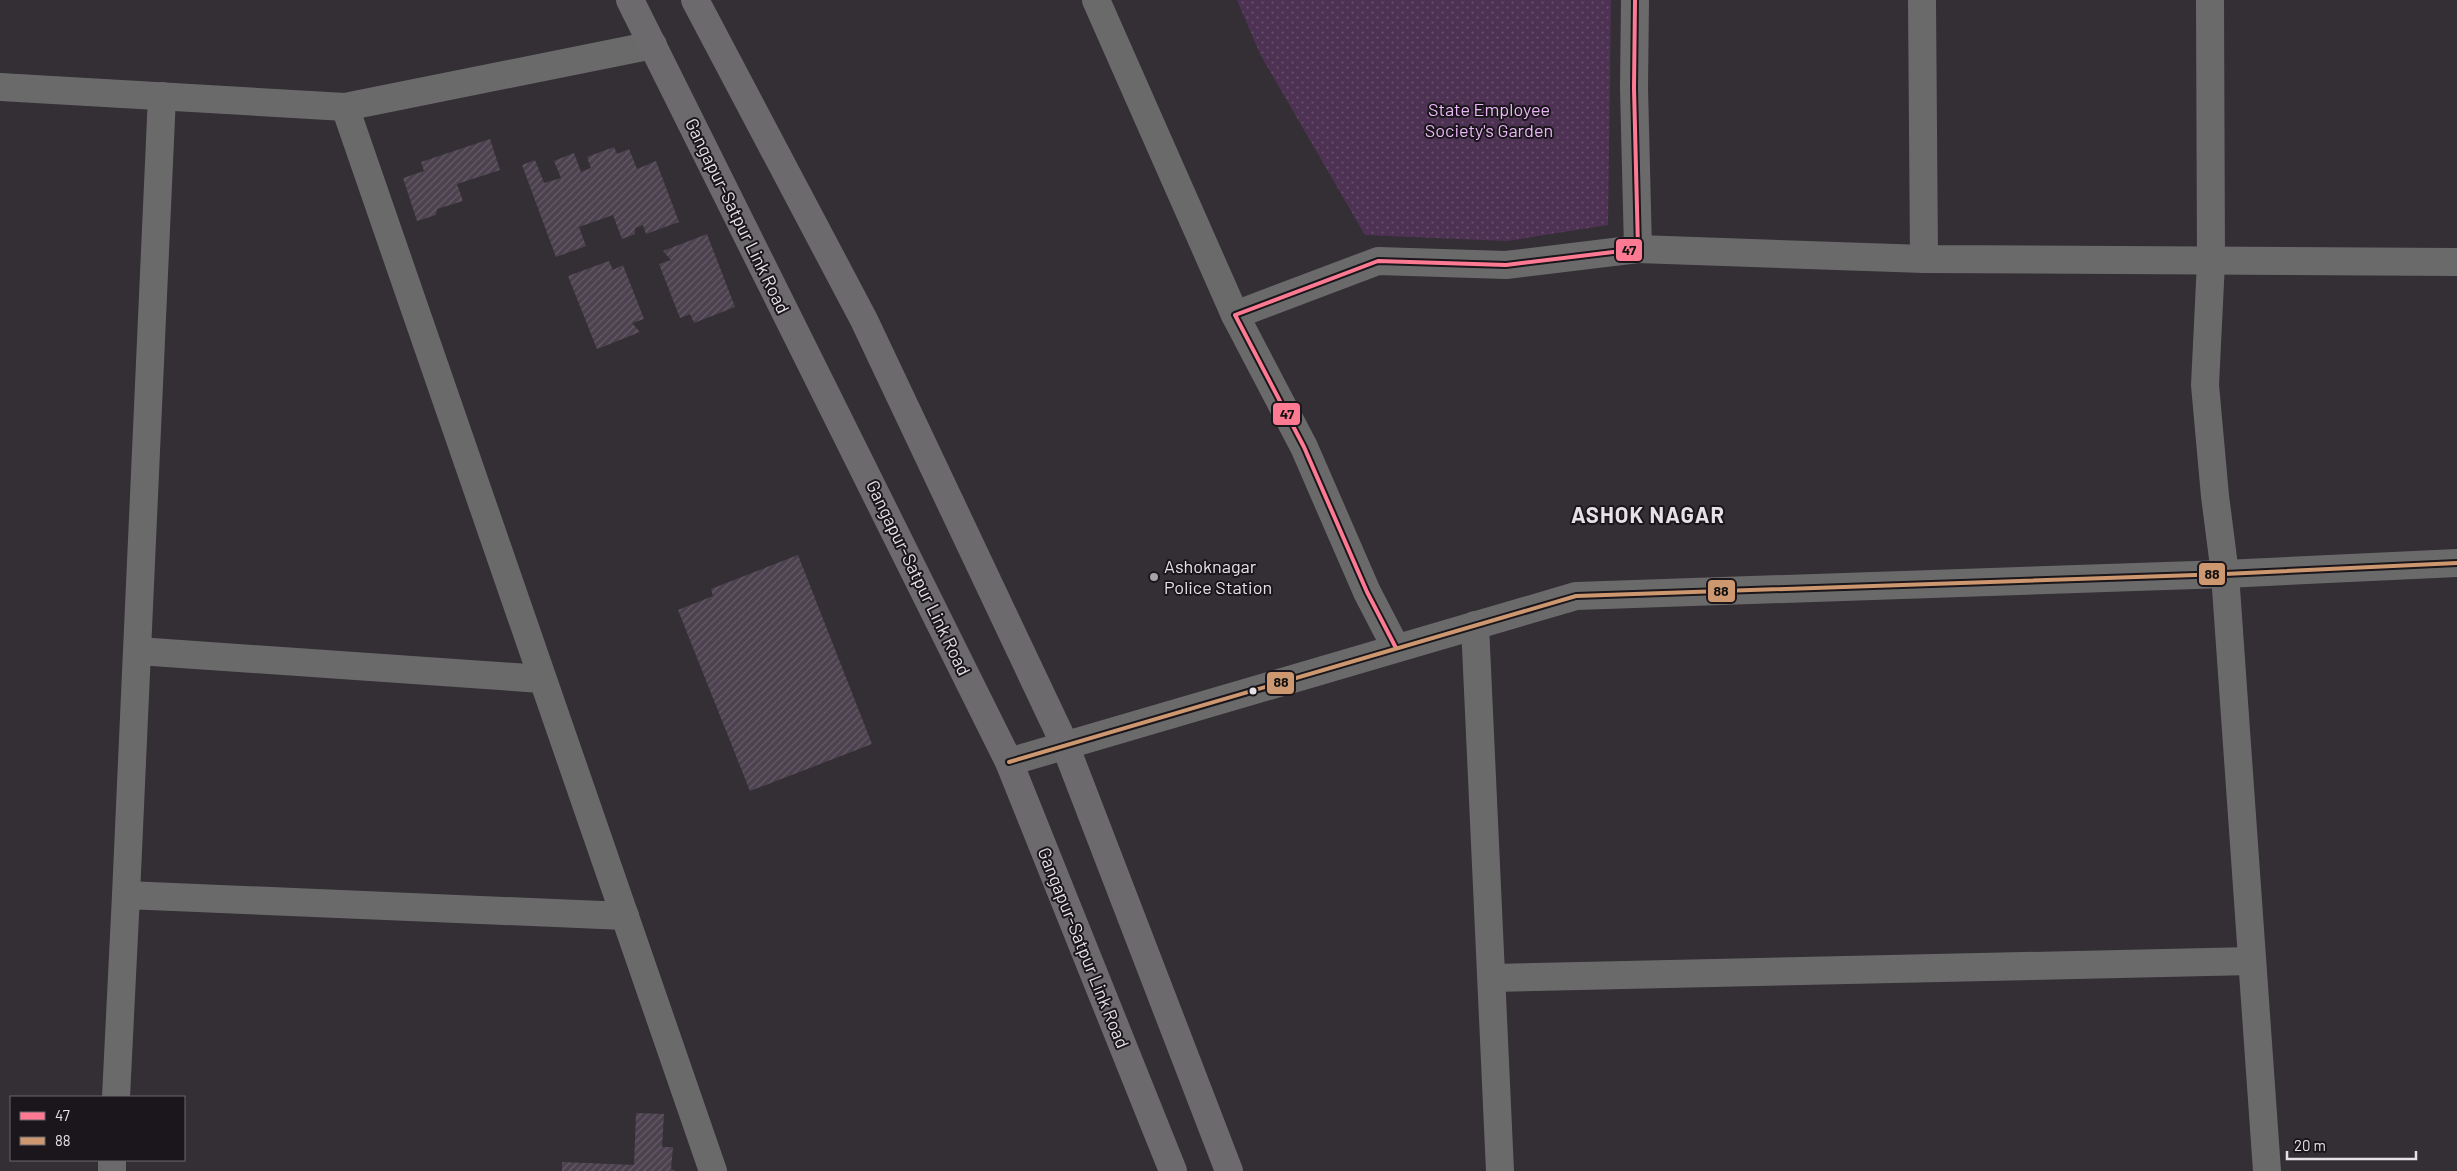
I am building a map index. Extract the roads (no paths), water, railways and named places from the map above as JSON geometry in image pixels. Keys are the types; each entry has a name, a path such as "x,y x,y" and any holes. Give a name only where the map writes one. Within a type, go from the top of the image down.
{"main road":[{"name":"Gangapur-Satpur Link Road","path":"630,0 1009,762 1174,1171"},
{"path":"695,0 864,320 1065,745 1229,1171"}],"street":[{"path":"1096,0 1235,315 1304,447 1367,592 1396,648"},
{"path":"1635,0 1634,88 1638,249"},
{"path":"1922,0 1924,259"},
{"path":"2210,0 2211,262 2205,385 2215,496 2225,574 2267,1171"},
{"path":"0,87 345,107 653,45"},
{"path":"116,1096 138,651 162,96"},
{"path":"345,107 713,1171"},
{"path":"1235,315 1378,261 1506,265 1638,249 1924,259 2457,262"},
{"path":"1009,762 1576,596 2225,574 2457,563"},
{"path":"1475,625 1500,1171"},
{"path":"138,651 542,679"},
{"path":"126,895 624,916"},
{"path":"1492,978 2252,960"}],"place":[{"name":"Ashoknagar Police Station","path":"1154,577"}],"district":[{"name":"ASHOK NAGAR","path":"1648,515"}],"park label":[{"name":"State Employee Society's Garden","path":"1489,120"}]}
